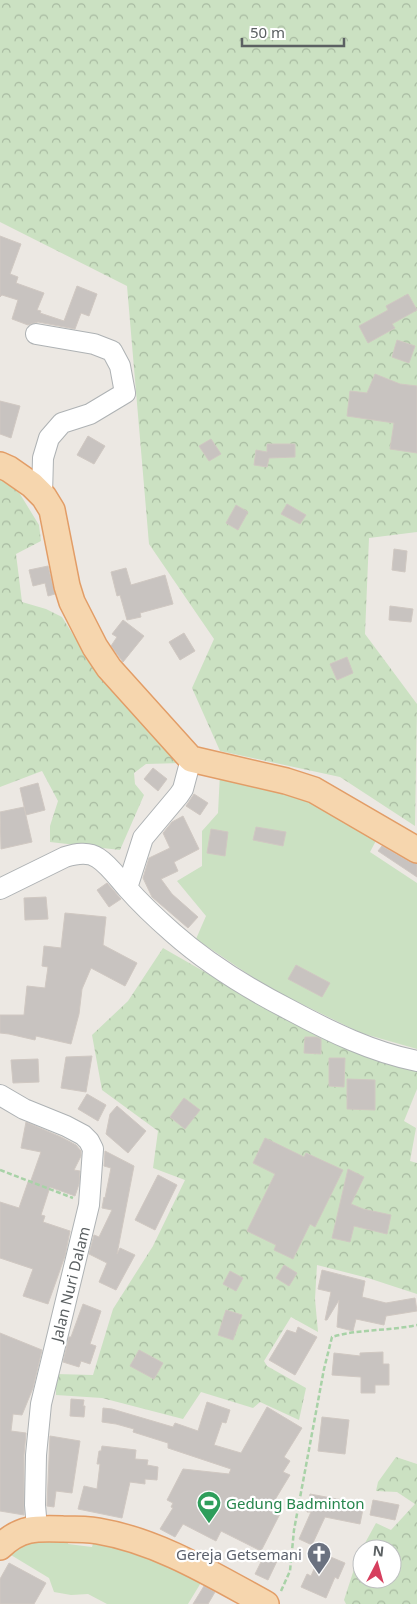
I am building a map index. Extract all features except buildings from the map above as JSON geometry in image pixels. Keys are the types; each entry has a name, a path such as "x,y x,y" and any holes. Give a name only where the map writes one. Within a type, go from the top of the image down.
{"main road":[{"path":"0,465 32,485 42,495 52,510 72,602 95,647 109,668 190,759 286,781 314,790 417,850"},
{"path":"0,1547 23,1531 37,1528 96,1530 160,1549 219,1578 272,1600"}],"street":[{"path":"36,334 94,344 112,351 120,366 125,393 90,414 62,422 49,438 43,458 42,495"},
{"path":"127,888 143,838 179,796 183,789 190,759"},
{"path":"0,889 65,857 86,854 98,858 148,911 200,955 259,994 367,1047 417,1061"},
{"name":"Jalan Nuri Dalam","path":"0,1095 24,1110 66,1126 83,1135 89,1140 93,1149 89,1205 40,1404 36,1455 35,1505 37,1528"}],"path":[{"path":"0,1170 89,1205"},
{"path":"272,1600 290,1572 294,1530 324,1368 332,1337 347,1333 394,1330 417,1325"}],"green space":[{"path":"0,0 417,0 417,532 369,538 365,634 417,704 415,826 340,777 220,751 192,688 214,639 149,544 127,286 0,222"},
{"path":"0,476 20,494 39,525 41,541 16,554 22,602 46,609 62,617 92,665 182,763 146,764 134,773 135,784 144,795 120,850 50,842 50,826 58,801 42,771 0,787"},
{"path":"220,773 309,796 379,835 370,852 417,883 417,1049 361,1033 267,987 196,939 206,916 177,881 202,866 202,831 218,813"},
{"path":"163,948 245,995 417,1068 417,1089 404,1121 416,1128 410,1161 417,1163 417,1294 368,1278 317,1265 315,1299 318,1332 291,1317 264,1361 267,1366 306,1388 299,1420 260,1402 253,1408 201,1392 183,1419 102,1398 56,1395 56,1374 93,1375 113,1309 153,1246 185,1180 153,1168 158,1131 102,1090 92,1035 128,1001"},
{"path":"396,1457 417,1464 417,1604 346,1604 344,1600 352,1575 352,1589 402,1589 402,1539 367,1539 376,1523 391,1530 415,1504 397,1492 376,1491 378,1482"},
{"path":"69,1536 68,1544 92,1547 94,1540 131,1547 202,1581 188,1604 107,1604 88,1594 71,1595 54,1592 49,1578 6,1552 17,1542"}],"place":[{"name":"Gedung Badminton","path":"209,1524"},
{"name":"Gereja Getsemani","path":"319,1575"}]}
